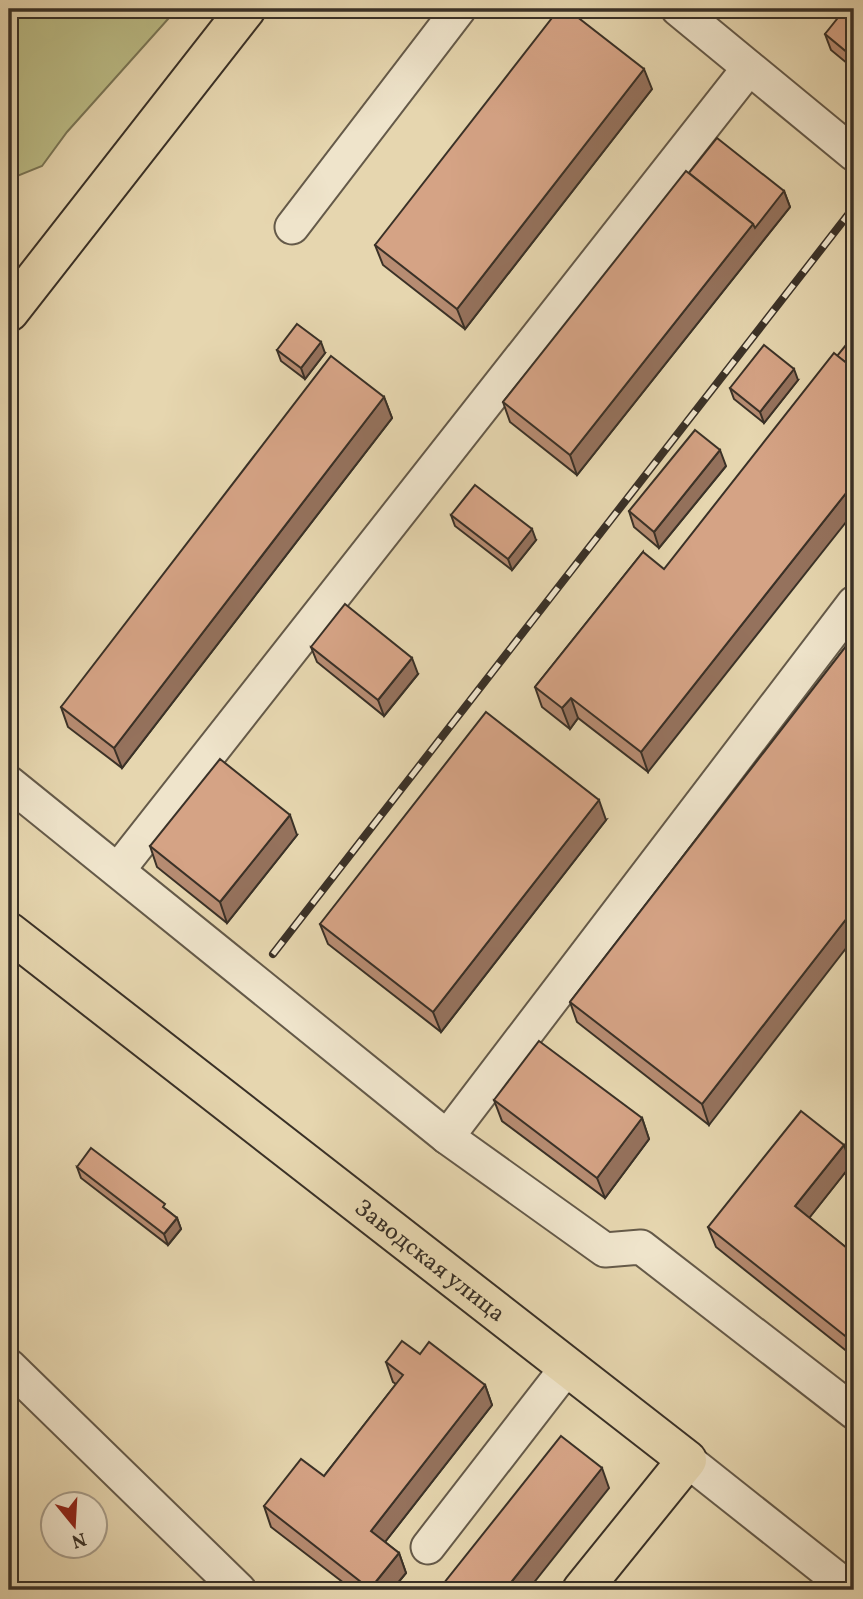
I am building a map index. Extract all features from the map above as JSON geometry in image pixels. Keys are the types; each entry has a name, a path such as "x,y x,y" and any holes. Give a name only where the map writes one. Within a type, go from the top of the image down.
{"main road":[{"path":"9,312 247,9"},
{"name":"Заводская улица","path":"9,932 687,1460"},
{"path":"582,1590 687,1460"}],"street":[{"path":"292,227 459,9"},
{"path":"678,9 854,154"},
{"path":"118,870 749,68"},
{"path":"447,1137 854,603"},
{"path":"9,782 447,1137 605,1250 641,1247 854,1412"},
{"path":"9,1366 239,1590"},
{"path":"428,1547 570,1367"},
{"name":"Заводская улица","path":"687,1460 851,1590"}],"green space":[{"path":"9,9 177,9 67,132 42,166 12,178 9,182"}],"building":[{"path":"559,9 567,9 644,69 457,309 375,245"},
{"path":"845,9 854,9 854,58 825,34"},
{"path":"717,138 784,191 755,228 689,173"},
{"path":"686,171 753,224 570,455 503,402"},
{"path":"297,324 321,342 301,368 277,350"},
{"path":"854,335 854,369 837,356"},
{"path":"764,345 794,369 760,412 730,388"},
{"path":"834,353 854,369 854,483 641,752 571,698 562,708 535,687 643,552 664,569"},
{"path":"331,356 384,397 114,748 61,707"},
{"path":"695,430 720,450 654,532 629,511"},
{"path":"475,485 532,529 508,559 451,515"},
{"path":"345,604 412,658 378,700 311,647"},
{"path":"854,636 854,909 702,1104 570,1002"},
{"path":"486,712 599,800 433,1012 320,924"},
{"path":"220,759 290,815 220,902 150,846"},
{"path":"854,1034 854,1047 848,1043"},
{"path":"539,1041 642,1118 597,1178 494,1100"},
{"path":"801,1111 844,1145 795,1206 853,1253 854,1251 854,1343 708,1227"},
{"path":"91,1148 165,1204 163,1207 177,1218 164,1234 77,1167"},
{"path":"402,1341 420,1354 429,1342 485,1385 371,1531 399,1553 370,1589 264,1506 301,1459 324,1476 403,1375 386,1362"},
{"path":"561,1436 602,1468 505,1590 440,1588"}],"railway":[{"path":"273,954 854,207"}]}
